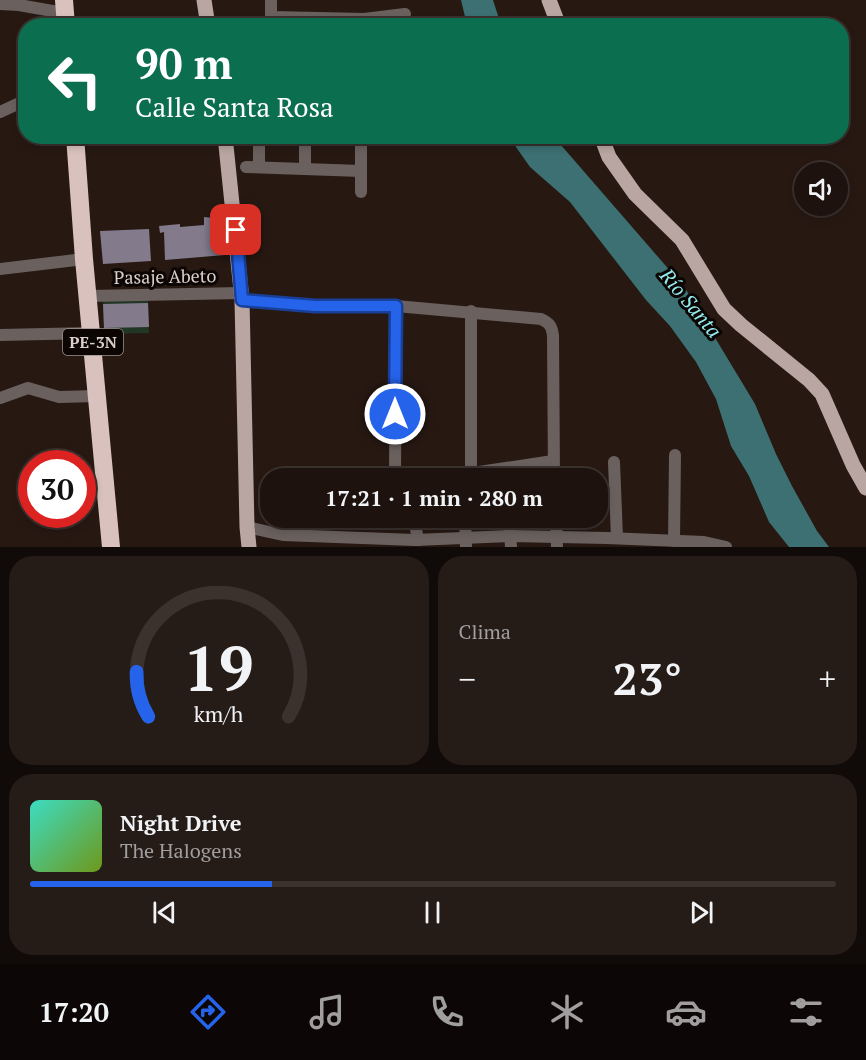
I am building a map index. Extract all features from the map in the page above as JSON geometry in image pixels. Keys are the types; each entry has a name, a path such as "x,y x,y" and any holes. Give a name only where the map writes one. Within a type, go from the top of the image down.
{"highway":[{"name":"PE-3N","path":"76,144 111,547"}],"main road":[{"path":"204,0 207,18"},
{"path":"549,0 556,18"},
{"path":"226,144 242,296 249,547"},
{"path":"605,144 609,157 635,194 682,240 724,309 810,380 822,394 853,465 866,488"}],"street":[{"path":"271,18 272,0"},
{"path":"0,4 64,8"},
{"path":"384,18 405,14"},
{"path":"0,112 18,104"},
{"path":"257,144 252,167 361,171"},
{"path":"305,144 305,169"},
{"path":"361,144 361,192"},
{"path":"0,269 84,260"},
{"name":"Pasaje Abeto","path":"89,296 242,296 315,306 396,306 541,319 548,322 552,328 553,461"},
{"path":"395,468 396,306"},
{"path":"464,468 471,311"},
{"path":"0,335 92,333"},
{"path":"0,398 28,388 59,397 97,396"},
{"path":"674,540 675,455"},
{"path":"525,468 553,461 553,468"},
{"path":"610,541 614,462"},
{"path":"247,527 283,535 416,542 610,541 658,543 674,540 726,547"}],"green space":[{"path":"148,299 149,333 104,334 103,300"}],"water":[{"path":"461,0 493,0 499,18 465,18"},
{"name":"Río Santa","path":"514,144 560,144 685,288 755,404 792,486 817,531 829,547 789,547 769,522 749,476 731,446 716,399 696,362 670,326 646,300 570,202 530,167"}],"building":[{"path":"204,217 224,219 226,239 222,239 225,255 165,260 164,232 160,233 159,226 204,225"},
{"path":"149,229 151,261 103,264 100,231"},
{"path":"148,303 149,327 104,328 103,304"}],"route":[{"path":"236,230 242,300 315,306 396,306 395,414"}]}
